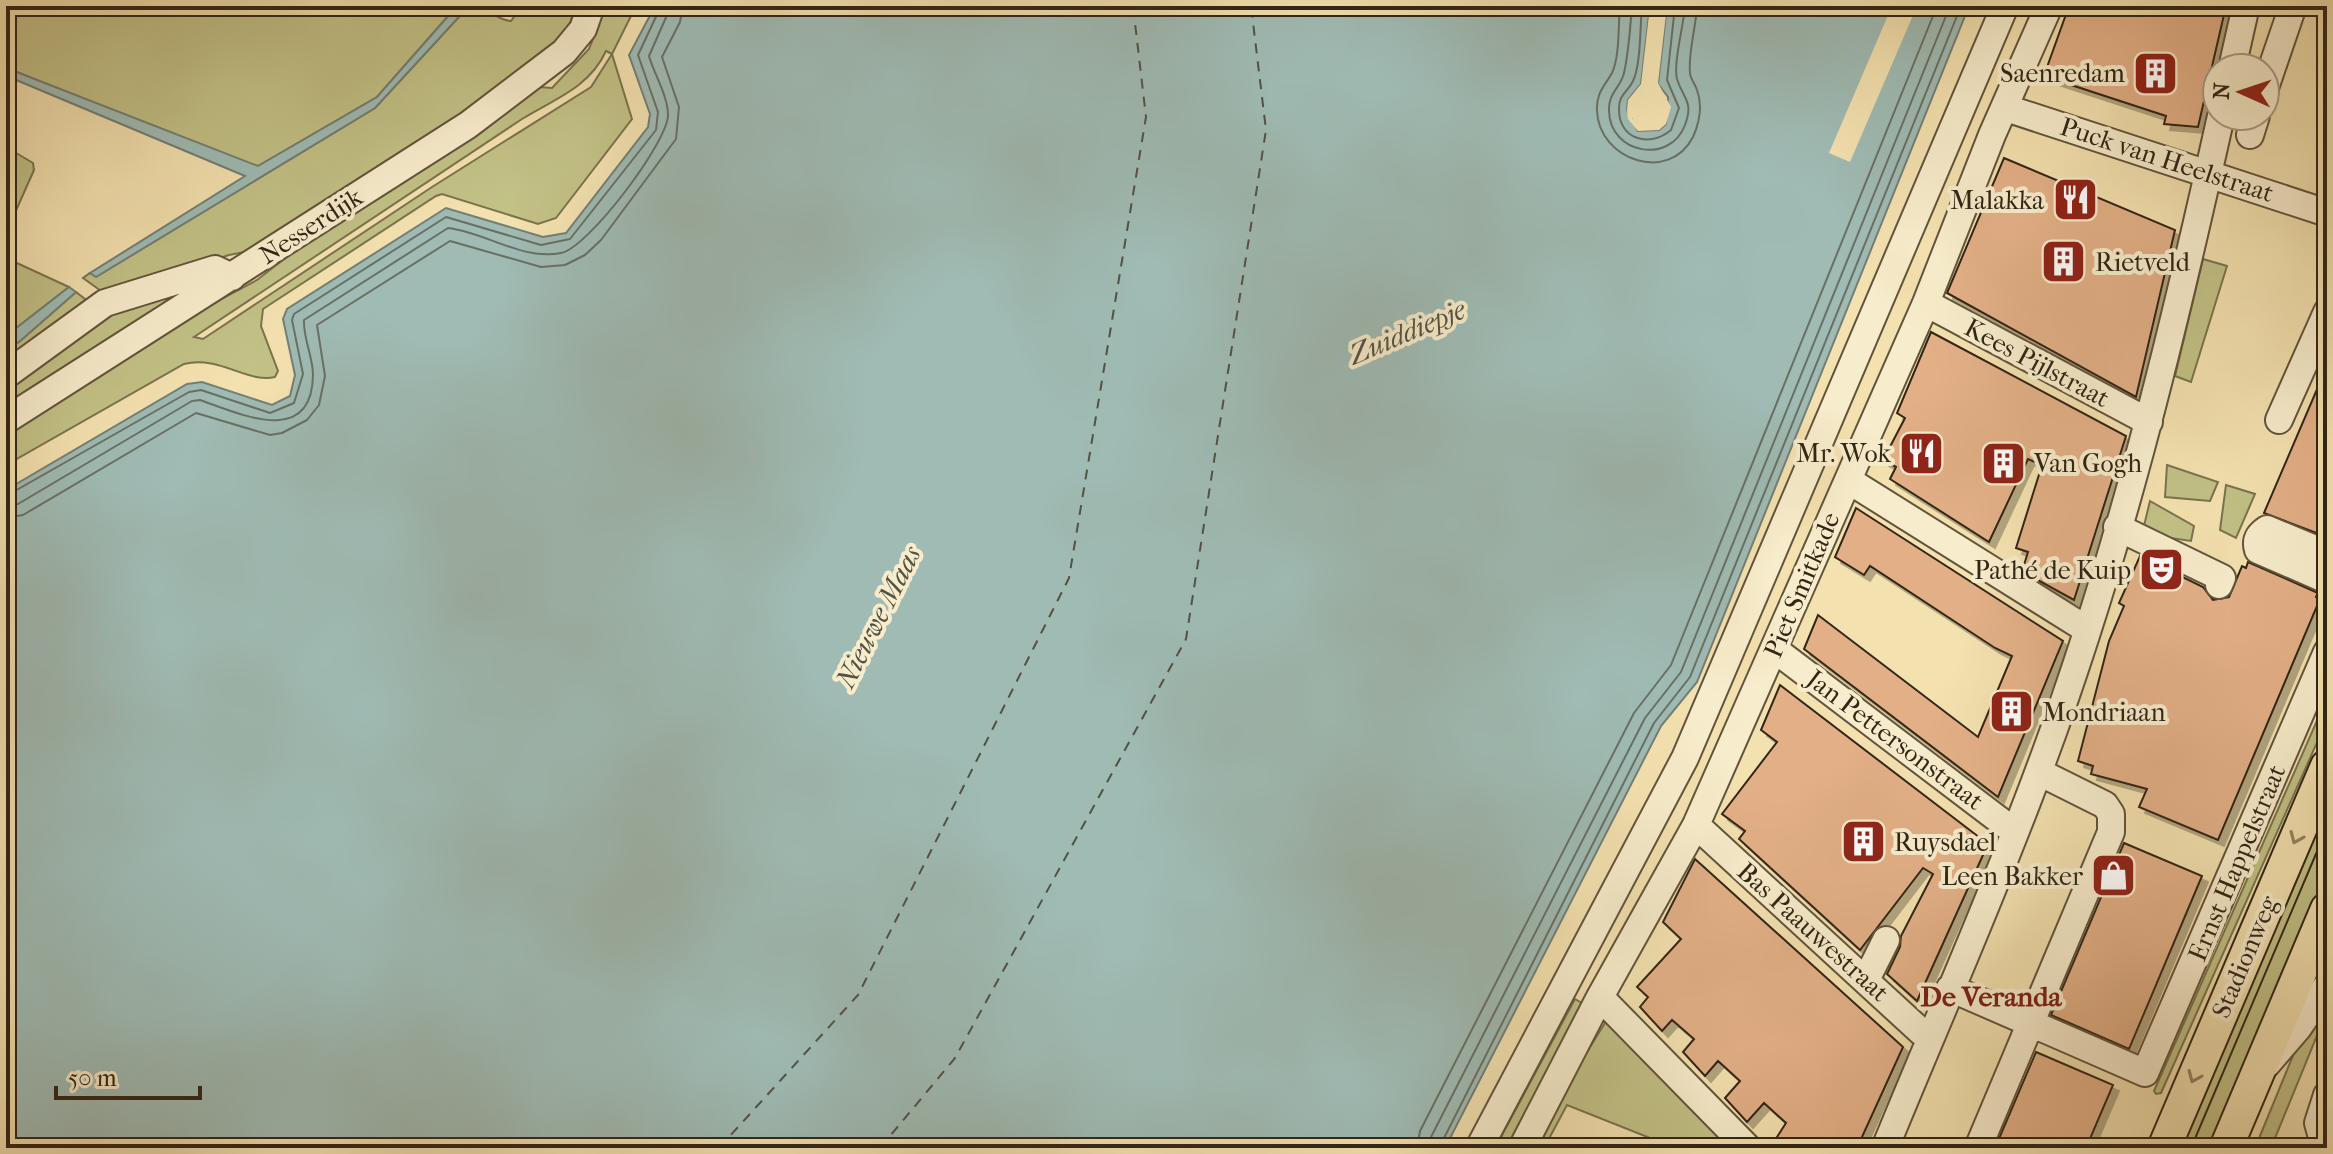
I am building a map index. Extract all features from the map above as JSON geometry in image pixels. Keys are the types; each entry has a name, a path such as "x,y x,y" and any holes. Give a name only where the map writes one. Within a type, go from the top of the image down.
{"main road":[{"name":"Stadionweg","path":"2164,1148 2327,766"},
{"path":"2226,1148 2327,909"}],"street":[{"name":"Piet Smitkade","path":"1479,1148 1685,758 2005,6"},
{"name":"Piet Smitkade","path":"1522,1148 1600,997 1696,825 1926,303 1992,135 2049,6"},
{"path":"2236,52 2246,6"},
{"path":"2277,52 2293,6"},
{"name":"Nesserdijk","path":"6,420 468,125 536,76 575,40 587,10"},
{"name":"Puck van Heelstraat","path":"2006,108 2327,213"},
{"path":"1885,1148 2039,772 2121,528 2217,132"},
{"path":"6,375 105,303 215,269 232,277"},
{"name":"Kees Pijlstraat","path":"1926,303 2149,422"},
{"path":"2279,420 2327,312"},
{"path":"1848,480 2086,629"},
{"path":"2121,528 2222,578 2219,585"},
{"path":"2327,554 2267,529 2259,534 2256,543 2258,550 2327,580"},
{"name":"Jan Pettersonstraat","path":"1774,649 2015,832"},
{"name":"Ernst Happelstraat","path":"2032,1025 2145,1073 2327,652"},
{"path":"1978,1148 2111,832 2111,814 2105,805 2039,772"},
{"name":"Bas Paauwestraat","path":"1696,825 1929,1039"},
{"path":"1866,980 1886,940"},
{"path":"2257,1075 2298,1028 2327,985"},
{"path":"1950,988 2032,1025"},
{"path":"1600,997 1748,1148"},
{"path":"2325,1148 2318,1123 2327,1095"}],"shaded area":[{"path":"6,6 457,6 377,97 258,166 252,166 14,71 6,78"},
{"path":"469,6 482,8 511,21 522,6 575,6 568,31 509,85 250,251 229,255 108,296 83,278 90,273 97,276 375,108"},
{"path":"606,6 636,6 612,54 632,119 556,218 538,224 442,194 436,196 263,309 261,326 278,371 275,377 255,377 209,363 184,364 6,465 6,429 163,330 257,280 305,243 539,87 552,88 589,49","holes":["606,51 612,54 591,87 432,187 203,339 194,337 522,119 570,91 590,74"]},
{"path":"6,147 33,163 34,170 6,233"},
{"path":"6,258 69,287 6,336"},
{"path":"2203,259 2227,266 2191,382 2175,376"},
{"path":"203,283 6,409 6,379 100,310"},
{"path":"76,292 89,302 6,364 6,348 19,342"},
{"path":"2167,465 2218,482 2210,501 2165,497"},
{"path":"2226,485 2255,494 2236,538 2220,530"},
{"path":"2150,501 2194,526 2191,541 2142,534"},
{"path":"2327,698 2327,720 2161,1093 2156,1094 2154,1091"},
{"path":"2327,793 2327,876 2212,1148 2182,1148"},
{"path":"1575,999 1587,1006 1511,1148 1495,1148"},
{"path":"2327,1003 2327,1011 2271,1148 2255,1148 2299,1041"},
{"path":"1605,1023 1613,1023 1729,1148 1675,1148 1567,1105 1544,1148 1534,1148 1567,1084"}],"water":[{"path":"457,6 469,6 375,108 96,277 90,273 245,176 9,77 14,71 258,166 377,97"},
{"path":"655,6 1650,6 1641,84 1628,100 1627,110 1638,131 1659,130 1666,124 1668,97 1658,84 1667,6 1969,6 1697,682 1661,726 1445,1148 6,1148 6,490 187,384 202,382 272,405 290,396 295,375 283,319 287,309 446,208 543,237 566,233 648,127 650,114 629,55"},
{"path":"69,287 76,292 19,342 6,348 6,336"}],"pier":[{"path":"1650,6 1654,6 1645,85 1632,101 1632,118 1640,127 1650,128 1662,122 1665,115 1664,99 1654,84 1663,6 1667,6 1658,83 1671,107 1666,124 1659,130 1638,131 1628,119 1627,110 1628,100 1641,84"},
{"path":"1892,6 1917,6 1850,162 1829,153"}],"building":[{"path":"2069,6 2148,6 2166,12 2168,6 2226,6 2215,52 2201,52 2201,114 2198,127 2164,124 2166,116 2053,79 2055,73 2046,70"},
{"name":"Rietveld","path":"2004,158 2175,230 2136,397 1947,293"},
{"name":"Van Gogh","path":"1931,332 2126,436 2074,600 2034,578 2036,572 2024,565 2028,552 2016,548 2042,465 2028,459 1989,542 1890,479 1896,467 1883,460 1905,418 1897,413"},
{"path":"2327,366 2327,537 2264,513"},
{"path":"1856,508 2063,641 1998,797 1804,649 1818,615 1978,737 2012,656 1870,566 1864,575 1835,557"},
{"path":"2140,556 2203,587 2213,600 2229,597 2242,566 2246,568 2248,562 2318,593 2316,597 2320,599 2218,840 2139,807 2147,789 2091,774 2093,766 2078,761 2109,641 2124,606 2119,603"},
{"name":"Ruysdael","path":"1780,685 1988,844 1917,1001 1887,974 1900,947 1901,936 1933,874 1923,868 1860,950 1739,839 1745,831 1722,814 1777,742 1761,730"},
{"path":"2124,843 2202,876 2129,1049 2051,1015"},
{"path":"1695,859 1903,1047 1857,1148 1770,1148 1786,1123 1764,1103 1747,1122 1725,1098 1740,1081 1718,1061 1705,1076 1683,1052 1694,1039 1672,1020 1662,1031 1640,1007 1648,997 1637,987 1681,939 1663,922"},
{"path":"2036,1052 2113,1085 2086,1148 1995,1148"}],"ferry route":[{"path":"719,1148 858,995 1069,578 1146,117 1133,6"},
{"path":"880,1148 955,1058 1186,639 1266,130 1251,6"}],"tram line":[{"path":"2191,1148 2327,828"}],"place":[{"name":"Saenredam","path":"2156,73"},
{"name":"Malakka","path":"2075,200"},
{"name":"Rietveld","path":"2064,262"},
{"name":"Mr. Wok","path":"1922,453"},
{"name":"Van Gogh","path":"2003,463"},
{"name":"Pathé de Kuip","path":"2162,570"},
{"name":"Mondriaan","path":"2011,712"},
{"name":"Ruysdael","path":"1863,842"},
{"name":"Leen Bakker","path":"2114,876"}],"district":[{"name":"De Veranda","path":"1991,996"}],"water label":[{"name":"Zuiddiepje","path":"1407,332"},
{"name":"Nieuwe Maas","path":"878,617"}]}
